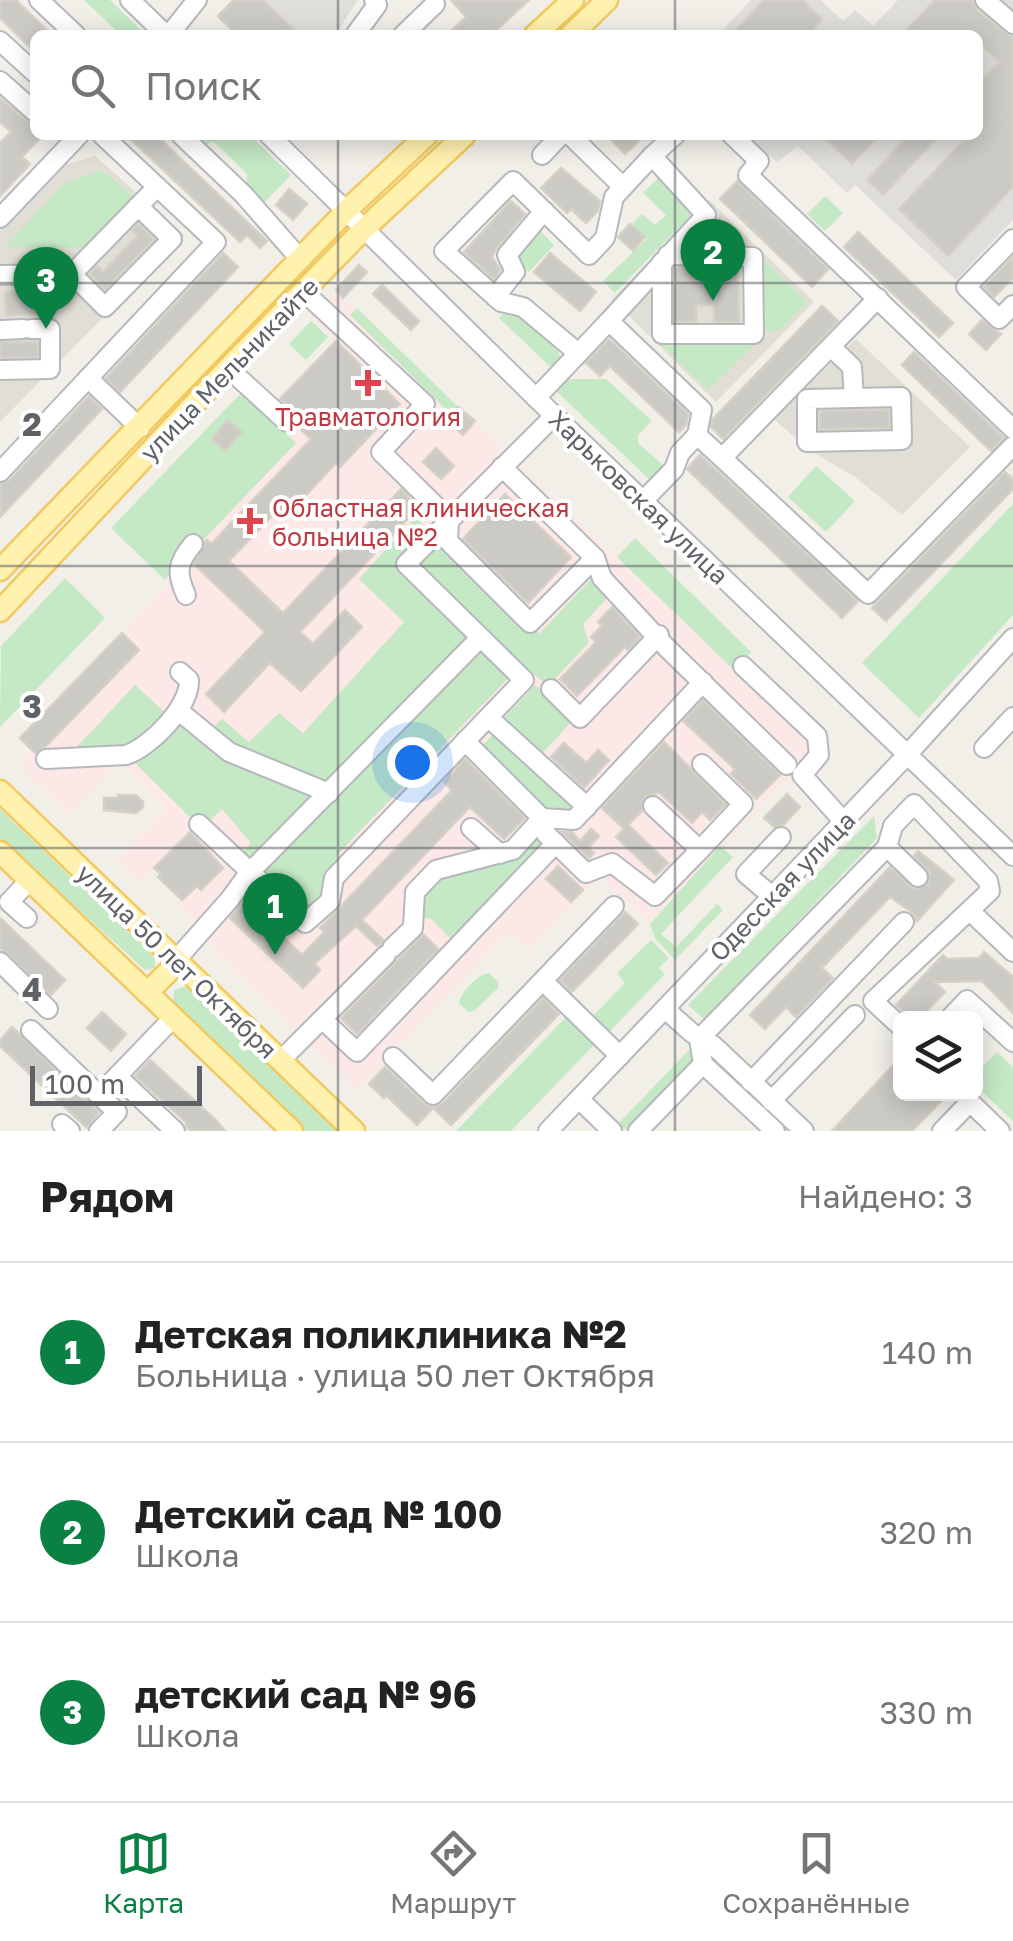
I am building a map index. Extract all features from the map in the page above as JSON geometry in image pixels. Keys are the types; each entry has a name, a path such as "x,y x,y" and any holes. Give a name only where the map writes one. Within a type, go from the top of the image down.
{"main road":[{"path":"540,30 573,0"},
{"path":"576,30 608,0"},
{"name":"улица Мельникайте","path":"0,570 346,211 422,140"},
{"name":"улица Мельникайте","path":"0,611 228,368 364,229 460,140"},
{"path":"243,318 260,336"},
{"name":"улица 50 лет Октября","path":"0,791 354,1131"},
{"name":"улица 50 лет Октября","path":"0,852 292,1131"},
{"path":"147,994 177,961"}],"street":[{"path":"38,0 71,30"},
{"path":"130,0 163,30"},
{"path":"172,30 197,0"},
{"path":"360,30 377,5 374,0"},
{"path":"985,0 1013,24"},
{"path":"411,30 435,4"},
{"path":"0,41 30,104"},
{"path":"0,218 67,140"},
{"path":"0,472 216,242 107,140"},
{"path":"186,140 244,196 300,259"},
{"name":"Харьковская улица","path":"278,140 554,416 1013,856"},
{"path":"542,154 556,140"},
{"path":"583,140 622,186"},
{"path":"578,353 523,306 501,302 444,251 512,181 589,254 605,238 614,197 669,140"},
{"path":"737,140 759,162 748,175 1013,429"},
{"path":"536,398 706,214 652,156"},
{"path":"0,276 72,274 156,187"},
{"path":"72,274 106,307 172,239 138,206"},
{"path":"495,297 515,272 508,255 544,211"},
{"path":"1013,239 966,286 999,319 1013,305"},
{"path":"753,257 754,334 662,334 665,258 753,257"},
{"path":"303,292 425,404 382,452 449,519 448,541 530,623 595,558"},
{"path":"722,458 878,298"},
{"path":"628,300 662,301"},
{"path":"609,320 702,410 697,435 680,453 674,468 643,501"},
{"path":"0,330 50,328 50,369 0,370"},
{"path":"830,347 852,367 854,398"},
{"path":"228,368 287,422"},
{"path":"88,378 140,428"},
{"path":"901,396 902,440 807,442 806,399 854,398 901,396"},
{"path":"199,824 305,923 330,900 334,878 524,680 406,564 554,416"},
{"path":"697,435 868,594 1013,446"},
{"path":"502,467 595,558 602,578 659,635 666,647 787,765"},
{"path":"186,595 177,574 182,558 193,544"},
{"path":"551,689 580,718 659,635"},
{"path":"177,961 249,872 480,638"},
{"name":"Одесская улица","path":"548,1131 1009,650"},
{"path":"744,666 817,736 819,756 802,775 844,822"},
{"path":"46,758 126,755 138,751 179,711 190,693 189,680 180,672"},
{"path":"542,818 574,820 703,682"},
{"path":"179,711 229,752 329,794"},
{"path":"984,748 1013,717"},
{"path":"489,718 586,807"},
{"path":"465,742 542,818 546,834 586,873 612,863 656,896 743,804 702,764"},
{"path":"699,1039 887,847 893,826 914,804 988,881 990,891 874,1001 893,1019"},
{"path":"653,806 700,850"},
{"path":"280,1060 413,928 416,892 436,870 513,850 542,818"},
{"path":"471,828 500,854"},
{"path":"772,896 746,874 781,838"},
{"path":"322,1019 358,1052 556,844"},
{"path":"887,847 918,877"},
{"path":"27,918 9,902 29,881"},
{"path":"393,1057 433,1096 614,906"},
{"path":"970,912 1013,952"},
{"path":"751,1082 904,922"},
{"path":"0,962 48,1008"},
{"path":"543,981 620,1056"},
{"path":"956,1011 966,1000 978,1011"},
{"path":"665,1009 699,1039 713,1045 804,1131"},
{"path":"771,1100 855,1015"},
{"path":"983,1015 1013,1042"},
{"path":"99,1096 173,1018"},
{"path":"31,1030 117,1112 99,1131"},
{"path":"699,1039 703,1064 775,1131"},
{"path":"638,1131 703,1064"},
{"path":"118,1076 175,1131"},
{"path":"579,1099 612,1131"},
{"path":"942,1131 970,1102 1000,1131"}],"shaded area":[{"path":"231,0 358,0 338,30 263,30"},
{"path":"751,0 820,0 843,21 855,10 873,26 898,0 1013,0 1013,220 956,280 855,185 847,193 798,146 777,162 753,140 983,140 983,30 723,30"},
{"path":"95,156 184,235 0,422 0,230 61,166"},
{"path":"709,200 814,302 716,402 612,299"},
{"path":"336,290 813,746 789,772 791,775 649,922 600,876 529,950 509,932 357,1090 194,932 199,925 178,904 182,899 158,877 155,868 140,882 117,860 167,807 120,762 69,814 19,766 33,751 20,738 169,584 150,565 289,420 275,405 336,341 311,316"},
{"path":"856,339 970,447 902,515 855,477 809,450 774,419"}],"green space":[{"path":"84,0 110,0 141,30 116,30"},
{"path":"199,140 255,140 291,175 264,203 246,186 247,174 214,142 204,145"},
{"path":"102,170 135,199 87,248 5,247 65,183"},
{"path":"661,175 694,212 615,293 603,281 647,239 632,224 642,214 655,225 666,215 643,193"},
{"path":"825,196 843,213 825,231 807,214"},
{"path":"538,229 554,245 529,272 513,256"},
{"path":"760,257 807,302 779,331 762,330"},
{"path":"511,307 557,350 564,363 556,372 499,318"},
{"path":"357,308 458,407 451,414 350,315"},
{"path":"311,321 328,337 306,360 289,344"},
{"path":"654,338 761,339 708,390"},
{"path":"567,379 606,379 652,421 638,435 638,443 665,467 649,479 554,389"},
{"path":"242,392 296,443 165,580 111,528"},
{"path":"816,466 855,501 826,532 788,497"},
{"path":"1013,504 1013,615 919,718 862,663"},
{"path":"415,517 539,634 591,579 609,596 583,624 589,643 548,686 522,664 337,855 336,869 321,887 329,898 316,907 291,906 238,857 251,843 222,809 202,829 135,763 179,716 201,739 222,719 249,742 279,713 303,733 404,622 359,579"},
{"path":"635,538 751,652 734,670 617,557"},
{"path":"65,578 105,618 0,727 1,646"},
{"path":"135,685 169,716 138,747 71,753"},
{"path":"535,685 573,720 541,755 503,719"},
{"path":"495,732 573,807 565,815 549,813 481,747"},
{"path":"0,809 155,958 155,968 145,970 0,838"},
{"path":"874,816 877,838 728,995 704,1019 688,1005"},
{"path":"536,832 551,846 457,945 430,918 416,913 417,902 445,874"},
{"path":"720,846 733,857 661,934 676,947 717,904 723,910 675,960 655,938 650,924"},
{"path":"651,940 669,958 659,968 665,974 609,1032 592,1017 625,983 617,973"},
{"path":"489,973 498,982 498,988 468,1012 459,1003 463,994 475,980"},
{"path":"184,987 338,1131 305,1131 173,1004 174,990"},
{"path":"568,1015 596,1043 511,1131 456,1131"},
{"path":"691,1048 695,1063 630,1131 617,1125"},
{"path":"997,1052 1013,1067 1013,1121 983,1093 983,1067"}],"building":[{"path":"0,0 16,0 47,30 30,30 30,47 0,18"},
{"path":"234,0 263,0 294,30 232,30 218,16"},
{"path":"451,0 529,0 496,30 452,30 466,17"},
{"path":"764,0 802,0 822,19 812,30 736,30"},
{"path":"935,0 972,0 977,10 1013,38 1013,187 948,256 899,209 964,140 983,140 983,79 999,62 983,47 983,30 907,30"},
{"path":"0,98 30,122 30,140 38,140 22,157 30,164 0,196 0,143 11,132 0,122"},
{"path":"131,140 161,140 267,241 260,248 247,235 240,242"},
{"path":"612,140 640,140 625,154"},
{"path":"827,140 875,140 852,164"},
{"path":"904,140 935,140 883,195 867,180"},
{"path":"561,168 600,201 598,211 586,223 571,209 567,213 541,188"},
{"path":"737,181 828,269 812,287 720,199"},
{"path":"289,189 307,204 293,220 276,205"},
{"path":"511,201 525,214 492,257 500,270 494,279 464,252"},
{"path":"138,224 154,239 105,289 90,274 97,266 103,272 138,235 132,230"},
{"path":"630,224 645,237 633,251 618,237"},
{"path":"858,232 953,323 939,337 844,247"},
{"path":"223,253 238,267 120,392 106,378"},
{"path":"550,253 596,292 580,311 534,272"},
{"path":"1013,257 1013,278 994,297 984,287"},
{"path":"359,265 367,272 343,298 336,290"},
{"path":"674,268 697,268 697,283 715,283 715,269 738,269 739,322 714,322 714,305 696,305 696,322 674,322"},
{"path":"382,285 419,321 411,330 373,294"},
{"path":"5,292 48,292 48,315 6,315"},
{"path":"822,306 838,321 723,439 711,427 713,419"},
{"path":"982,320 1001,334 986,350 969,334"},
{"path":"609,339 688,414 686,425 679,432 610,366 600,376 586,363"},
{"path":"336,341 400,404 340,467 336,463 295,507 291,503 277,518 273,515 229,561 283,613 401,489 419,507 300,632 313,644 345,610 362,627 301,691 270,663 224,712 206,694 265,632 194,564 205,542 211,544 311,439 298,427 296,414 280,399"},
{"path":"0,342 38,342 38,357 0,358"},
{"path":"914,352 1004,438 991,451 902,365"},
{"path":"89,396 102,409 0,517 0,484 9,481"},
{"path":"458,407 475,421 463,435 446,419"},
{"path":"889,410 889,428 820,429 820,411"},
{"path":"228,420 242,432 225,451 212,439"},
{"path":"436,448 454,466 441,479 423,462"},
{"path":"700,455 858,601 842,618 687,469"},
{"path":"1005,472 1013,479 1013,489 886,621 872,608"},
{"path":"505,494 571,557 528,603 463,539"},
{"path":"612,607 640,637 577,696 560,679 596,642 591,637"},
{"path":"122,633 139,650 35,753 20,738"},
{"path":"703,700 780,775 756,799 731,774 735,769 683,721"},
{"path":"664,742 726,804 710,820 702,812 692,823 659,792 645,797 642,811 628,825 668,863 656,875 616,837 624,829 602,808"},
{"path":"564,743 586,763 598,750 609,760 584,788 551,757"},
{"path":"465,759 525,818 504,839 470,807 362,920 383,940 380,944 377,946 356,926 314,964 320,970 303,988 230,918 245,900 302,955 324,932 320,928 452,790 444,782"},
{"path":"787,794 800,807 783,825 774,827 764,818"},
{"path":"136,795 143,807 136,813 104,810 104,798"},
{"path":"591,829 599,836 588,848 594,853 589,858 562,832 572,832 580,841"},
{"path":"190,832 223,868 201,890 197,886 182,900 154,868"},
{"path":"918,851 954,880 917,921 912,912 890,897 822,968 833,978 796,1017 786,1007 765,1029 750,1015 890,867 914,889 928,885 930,873 914,856"},
{"path":"558,866 583,890 571,902 546,879"},
{"path":"625,912 638,924 572,992 560,980"},
{"path":"0,918 65,980 51,995 0,948"},
{"path":"423,934 438,949 357,1034 341,1018"},
{"path":"984,952 1013,977 1013,1013 982,981 935,982 945,992 927,1011 902,1011 896,1005 943,955 947,959 979,958"},
{"path":"543,998 559,1014 451,1125 433,1108 442,1104"},
{"path":"102,1012 126,1034 111,1051 87,1028"},
{"path":"12,1027 99,1112 87,1128 0,1046 0,1040"},
{"path":"150,1060 225,1131 191,1131 135,1076"},
{"path":"893,1066 893,1101 941,1101 912,1131 832,1131"},
{"path":"385,1067 433,1108 417,1125 369,1084"}],"place":[{"name":"Детский сад № 100","path":"713,301"},
{"name":"детский сад № 96","path":"46,329"},
{"name":"Травматология","path":"368,383"},
{"name":"Областная клиническая больница №2","path":"250,521"},
{"name":"Детская поликлиника №2","path":"275,955"}]}
